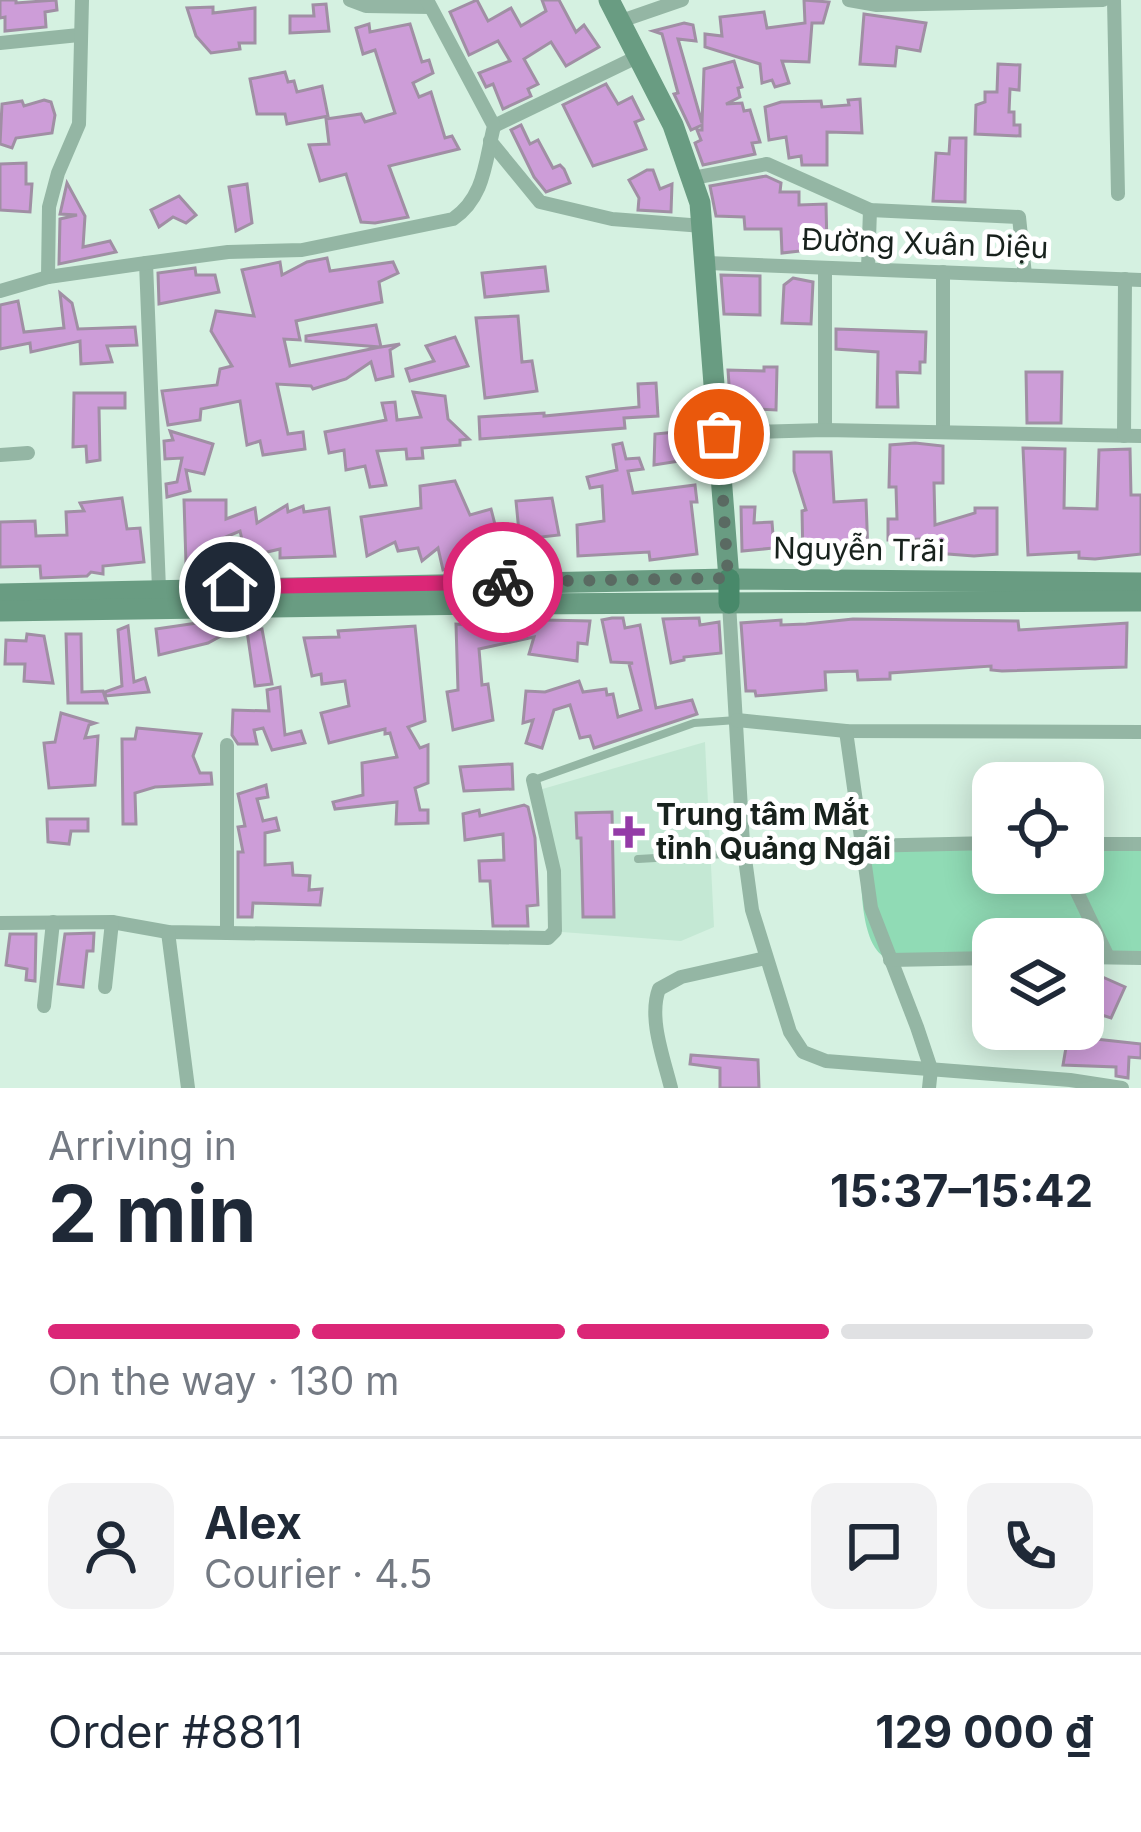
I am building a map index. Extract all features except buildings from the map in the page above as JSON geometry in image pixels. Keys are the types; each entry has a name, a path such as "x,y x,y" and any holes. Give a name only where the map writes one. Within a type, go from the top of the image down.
{"main road":[{"path":"609,0 673,125 694,178 707,263 729,603"},
{"name":"Nguyễn Trãi","path":"0,611 728,578 1141,583"},
{"name":"Nguyễn Trãi","path":"0,593 159,589 265,597 729,603 1141,601"}],"street":[{"path":"48,277 49,207 79,124 82,0"},
{"path":"350,0 366,6 428,3 492,134 540,202 612,219 703,226"},
{"path":"620,21 682,0"},
{"path":"849,0 878,5 1103,0"},
{"path":"1114,0 1118,194"},
{"path":"0,43 80,35"},
{"path":"0,291 48,277 146,263 228,252 302,250 453,219 470,208 479,190 492,134 638,56"},
{"path":"694,178 766,164 870,210 1019,217 1024,275"},
{"path":"868,269 870,210"},
{"path":"146,263 159,589"},
{"name":"Đường Xuân Diệu","path":"707,263 1133,279"},
{"path":"824,268 825,430"},
{"path":"943,272 943,431"},
{"path":"1124,436 1133,279"},
{"path":"719,434 825,430 1141,436"},
{"path":"0,455 28,453"},
{"path":"729,603 744,853 752,910 790,1032 803,1052 826,1061 1122,1088"},
{"path":"737,719 846,731 1141,732"},
{"path":"846,731 871,908 931,1069 929,1088"},
{"path":"227,745 227,933"},
{"path":"0,922 112,922 168,932 543,939 554,935 554,871 533,780"},
{"path":"860,846 972,843"},
{"path":"1104,844 1141,844"},
{"path":"1078,894 1108,957"},
{"path":"44,1006 52,922"},
{"path":"105,986 112,922"},
{"path":"168,932 188,1088"},
{"path":"1104,957 1141,958"},
{"path":"671,1088 656,1016 659,989 681,977 766,958"},
{"path":"890,960 972,958"}],"lane":[{"path":"533,780 694,723 737,719"},
{"path":"638,860 744,853"}],"shaded area":[{"name":"Trung tâm Mắt tỉnh Quảng Ngãi","path":"705,742 714,927 681,941 562,932 560,874 539,790"}],"green space":[{"path":"861,846 972,847 972,894 1104,894 1104,848 1141,850 1141,958 1104,957 1104,918 972,918 972,959 897,961 879,952 872,941 862,891"}],"way so far":[{"path":"503,582 728,578 719,434"}],"place":[{"name":"Trung tâm Mắt tỉnh Quảng Ngãi","path":"629,832"}],"route":[{"path":"230,587 503,582"}]}
